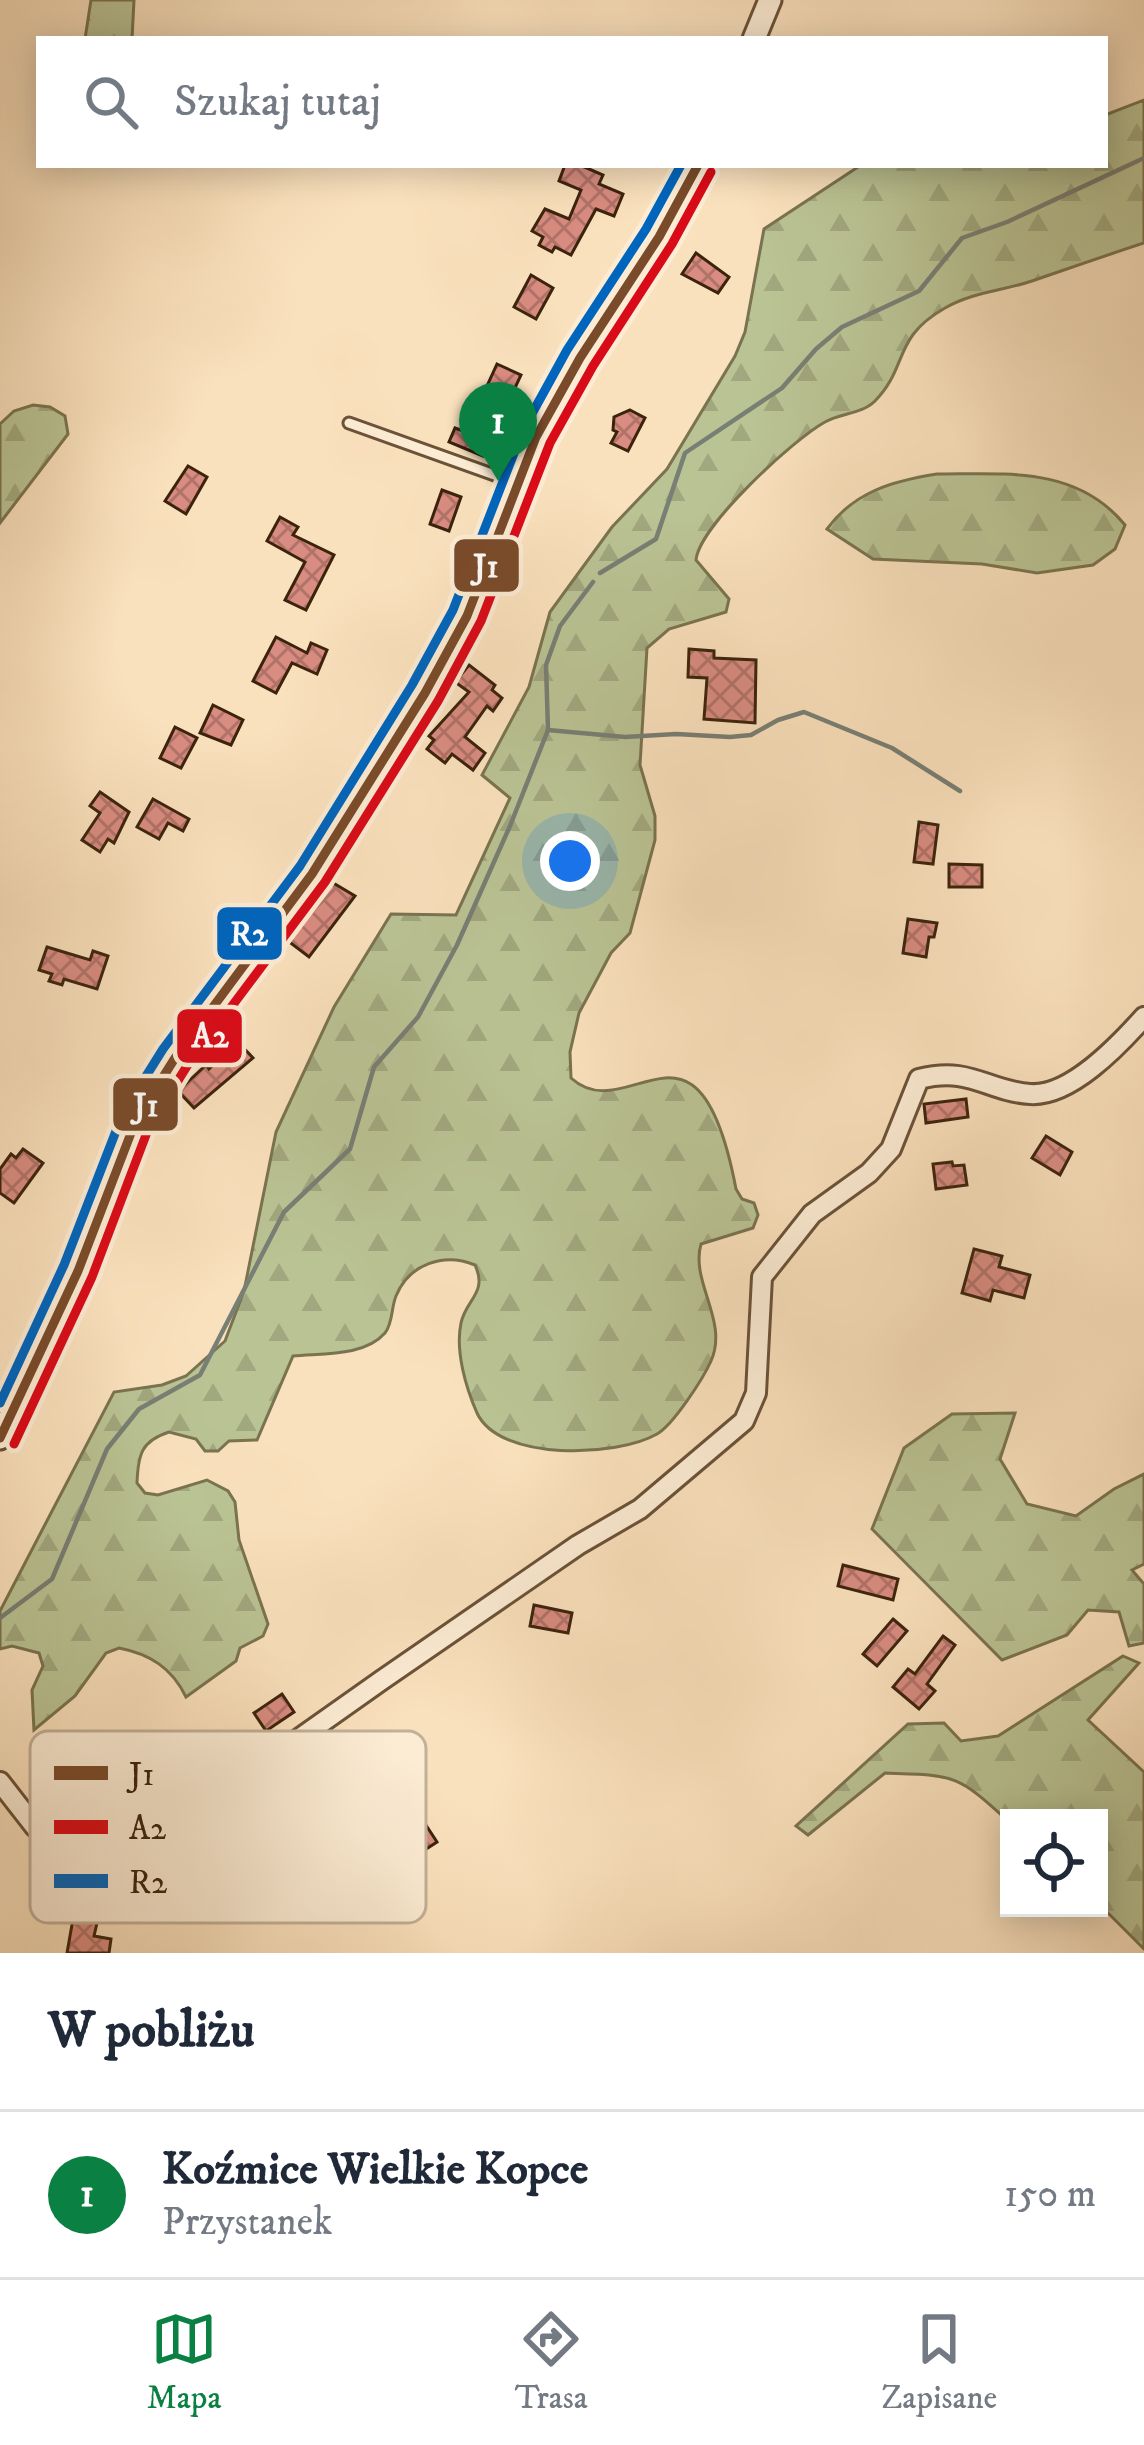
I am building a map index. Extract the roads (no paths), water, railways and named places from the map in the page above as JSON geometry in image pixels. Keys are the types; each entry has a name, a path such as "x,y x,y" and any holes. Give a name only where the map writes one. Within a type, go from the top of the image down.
{"street":[{"path":"755,36 770,0"},
{"path":"0,1438 78,1271 136,1120 312,874 383,763 467,616 536,437 696,168"},
{"path":"309,1731 578,1545 640,1509 744,1421 756,1394 762,1277 812,1214 869,1173 890,1149 919,1079 961,1074 1029,1094 1064,1090 1144,1017"},
{"path":"0,1782 30,1822"}],"lane":[{"path":"349,423 518,483"}],"waterway":[{"path":"600,573 656,539 685,453 782,388 842,327 919,291 962,238 1144,158"},
{"path":"0,1618 52,1579 107,1449 139,1409 200,1375 284,1212 350,1149 374,1067 418,1017 457,945 510,826 548,730 546,665 560,626 593,582"},
{"path":"548,730 625,737 730,737 751,735 804,712 892,748 960,791"}],"place":[{"name":"Koźmice Wielkie Kopce","path":"498,481"}]}
